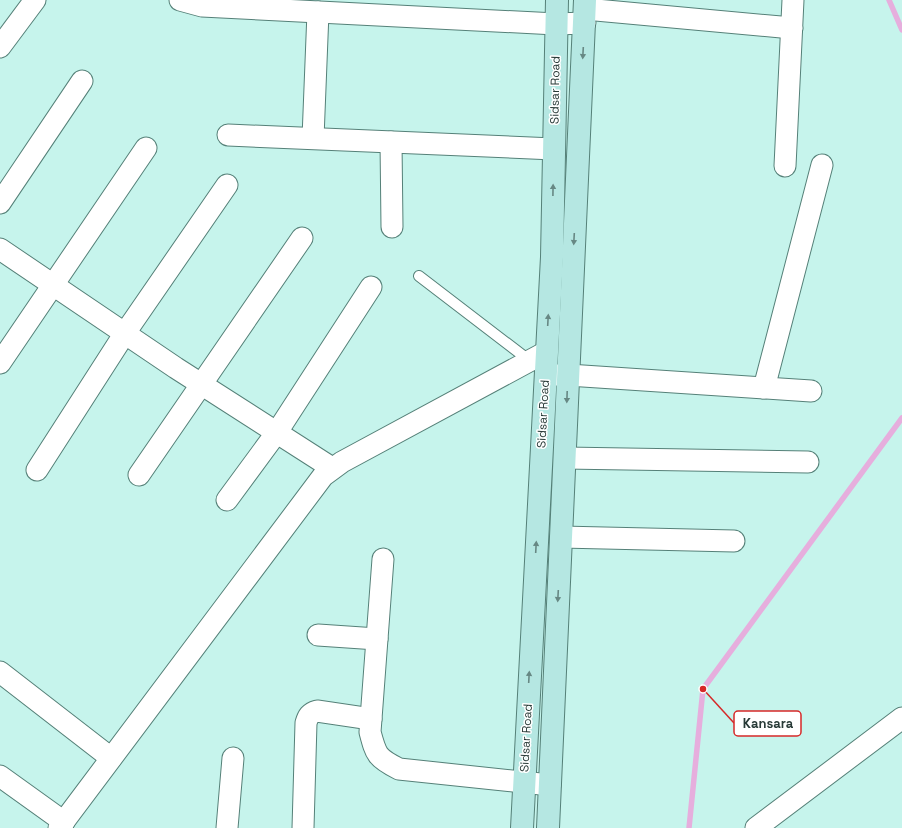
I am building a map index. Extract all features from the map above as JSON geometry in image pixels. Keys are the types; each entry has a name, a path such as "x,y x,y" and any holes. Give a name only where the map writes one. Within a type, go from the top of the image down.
{"main road":[{"name":"Sidsar Road","path":"522,828 541,362 552,257 557,0"},
{"name":"Sidsar Road","path":"548,828 585,11"}],"street":[{"path":"180,0 202,6 318,12 400,8 556,24 585,11 792,28"},
{"path":"785,166 793,0"},
{"path":"0,47 31,2"},
{"path":"313,138 318,12"},
{"path":"0,203 82,81"},
{"path":"228,135 554,149"},
{"path":"392,142 392,227"},
{"path":"0,364 146,148"},
{"path":"764,388 822,165"},
{"path":"37,470 125,333 227,185"},
{"path":"139,475 302,238"},
{"path":"0,249 201,384 332,468"},
{"path":"227,500 277,432 371,287"},
{"path":"0,776 62,825 323,476 332,468 541,362 568,375 811,391"},
{"path":"564,458 808,462"},
{"path":"561,537 734,541"},
{"path":"384,559 370,732 375,752 385,762 399,768 550,785"},
{"path":"318,635 378,639"},
{"path":"0,672 111,758"},
{"path":"303,828 306,723 311,712 317,711 371,719"},
{"path":"756,828 902,718"},
{"path":"228,828 233,758"}],"lane":[{"path":"419,276 541,362"}],"waterway":[{"path":"889,0 902,30"},
{"path":"689,828 703,689 902,418"}],"place":[{"name":"Kansara","path":"703,689"}]}
